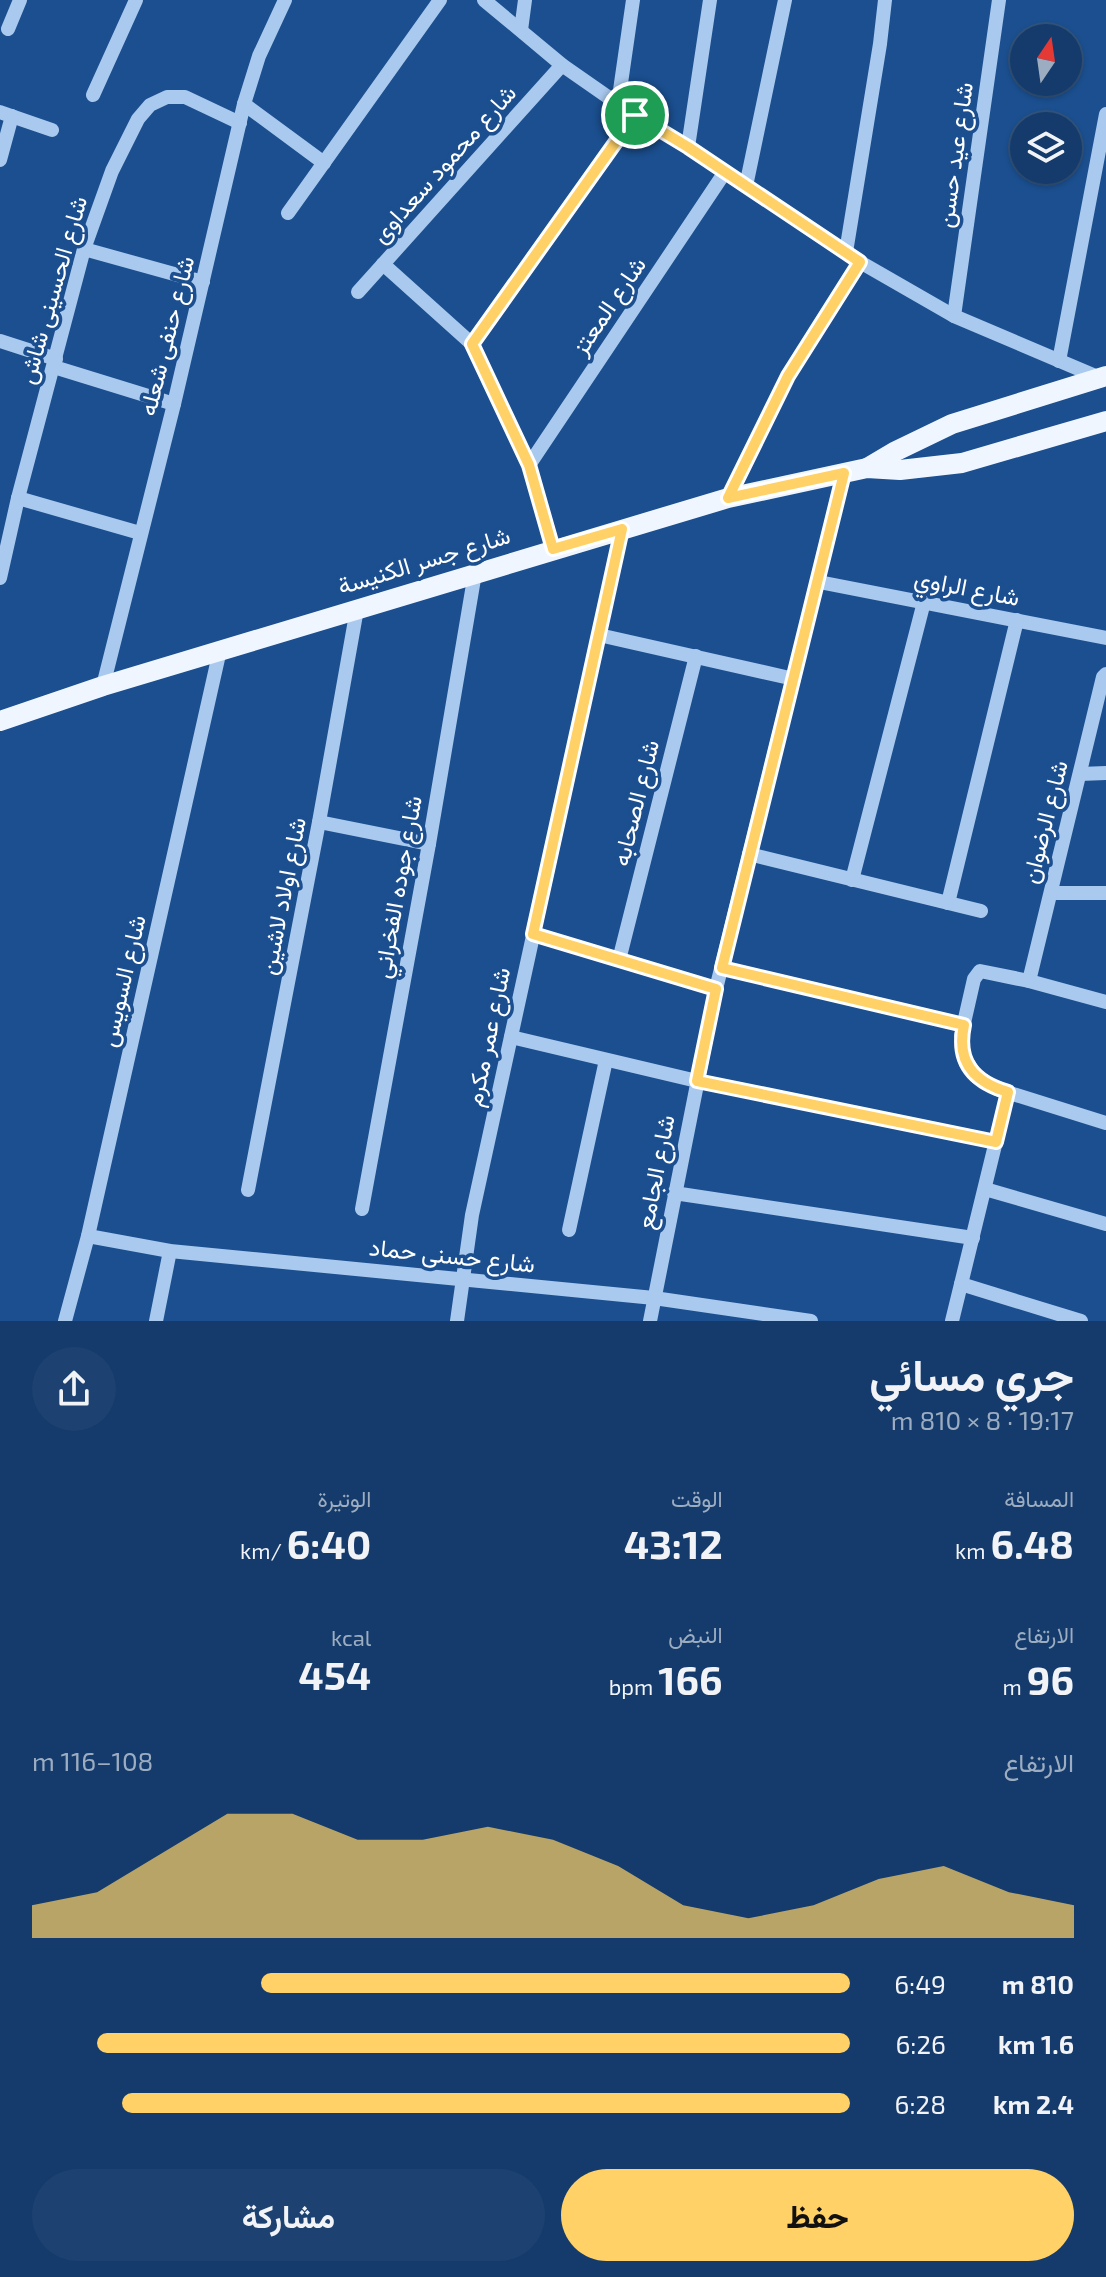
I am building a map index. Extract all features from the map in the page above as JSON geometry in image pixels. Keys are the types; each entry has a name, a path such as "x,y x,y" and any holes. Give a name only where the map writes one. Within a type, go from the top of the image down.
{"main road":[{"name":"شارع جسر الكنيسة","path":"867,468 952,424 1103,377"},
{"name":"شارع جسر الكنيسة","path":"0,721 220,650 728,498 867,468 900,470 962,463 1106,421"}],"street":[{"path":"8,29 20,0"},
{"path":"93,95 136,0"},
{"path":"288,213 440,0"},
{"path":"484,0 562,65 860,262 954,316 1103,377"},
{"path":"521,30 525,0"},
{"path":"618,104 633,0"},
{"path":"688,147 710,0"},
{"path":"746,186 785,0"},
{"path":"846,252 885,0"},
{"name":"شارع عيد حسن","path":"954,316 999,0"},
{"name":"شارع حنفى شعله","path":"103,686 174,404 244,104 281,1"},
{"name":"شارع محمود سعداوى","path":"358,292 562,65"},
{"name":"شارع الحسينى شاش","path":"0,578 84,249 112,171 138,119 150,105 167,97 185,97 240,123"},
{"path":"244,104 324,163"},
{"path":"0,160 6,114 52,130"},
{"path":"1059,361 1106,114"},
{"path":"472,344 635,115"},
{"name":"شارع المعتز","path":"529,465 725,172"},
{"path":"84,249 203,282"},
{"path":"728,498 788,376 860,262"},
{"path":"383,264 472,344 529,465 553,549"},
{"path":"0,341 174,404"},
{"name":"شارع الجامع","path":"650,1321 716,989 844,473"},
{"path":"18,498 140,533"},
{"name":"شارع عمر مكرم","path":"457,1321 472,1215 622,529"},
{"name":"شارع جوده الفخراني","path":"362,1209 475,573"},
{"name":"شارع الراوي","path":"819,582 1106,638"},
{"path":"852,880 924,602"},
{"name":"شارع اولاد لاشين","path":"248,1190 357,609"},
{"path":"948,903 1017,620"},
{"path":"599,635 794,679"},
{"name":"شارع السويس","path":"65,1321 88,1236 220,650"},
{"name":"شارع الصحابه","path":"619,960 696,656"},
{"name":"شارع الرضوان","path":"1029,981 1106,674"},
{"path":"1080,774 1106,773"},
{"path":"319,822 429,844"},
{"path":"749,854 981,911"},
{"path":"1051,893 1106,893"},
{"path":"533,934 716,989"},
{"path":"722,968 964,1025"},
{"path":"1106,1002 980,971 974,979 962,1048 970,1069 987,1084 1106,1123"},
{"path":"511,1037 697,1081 996,1142"},
{"path":"569,1230 606,1060"},
{"path":"952,1321 1008,1092"},
{"path":"985,1189 1106,1224"},
{"path":"674,1193 973,1238"},
{"name":"شارع حسنى حماد","path":"88,1236 170,1251 654,1298 811,1321"},
{"path":"156,1321 170,1251"},
{"path":"961,1284 1081,1321"}],"route":[{"path":"635,115 860,262 788,376 728,498 844,473 722,968 964,1025 962,1048 970,1069 987,1084 1008,1092 996,1142 697,1081 716,989 533,934 622,529 553,549 529,465 472,344 635,115"}]}
